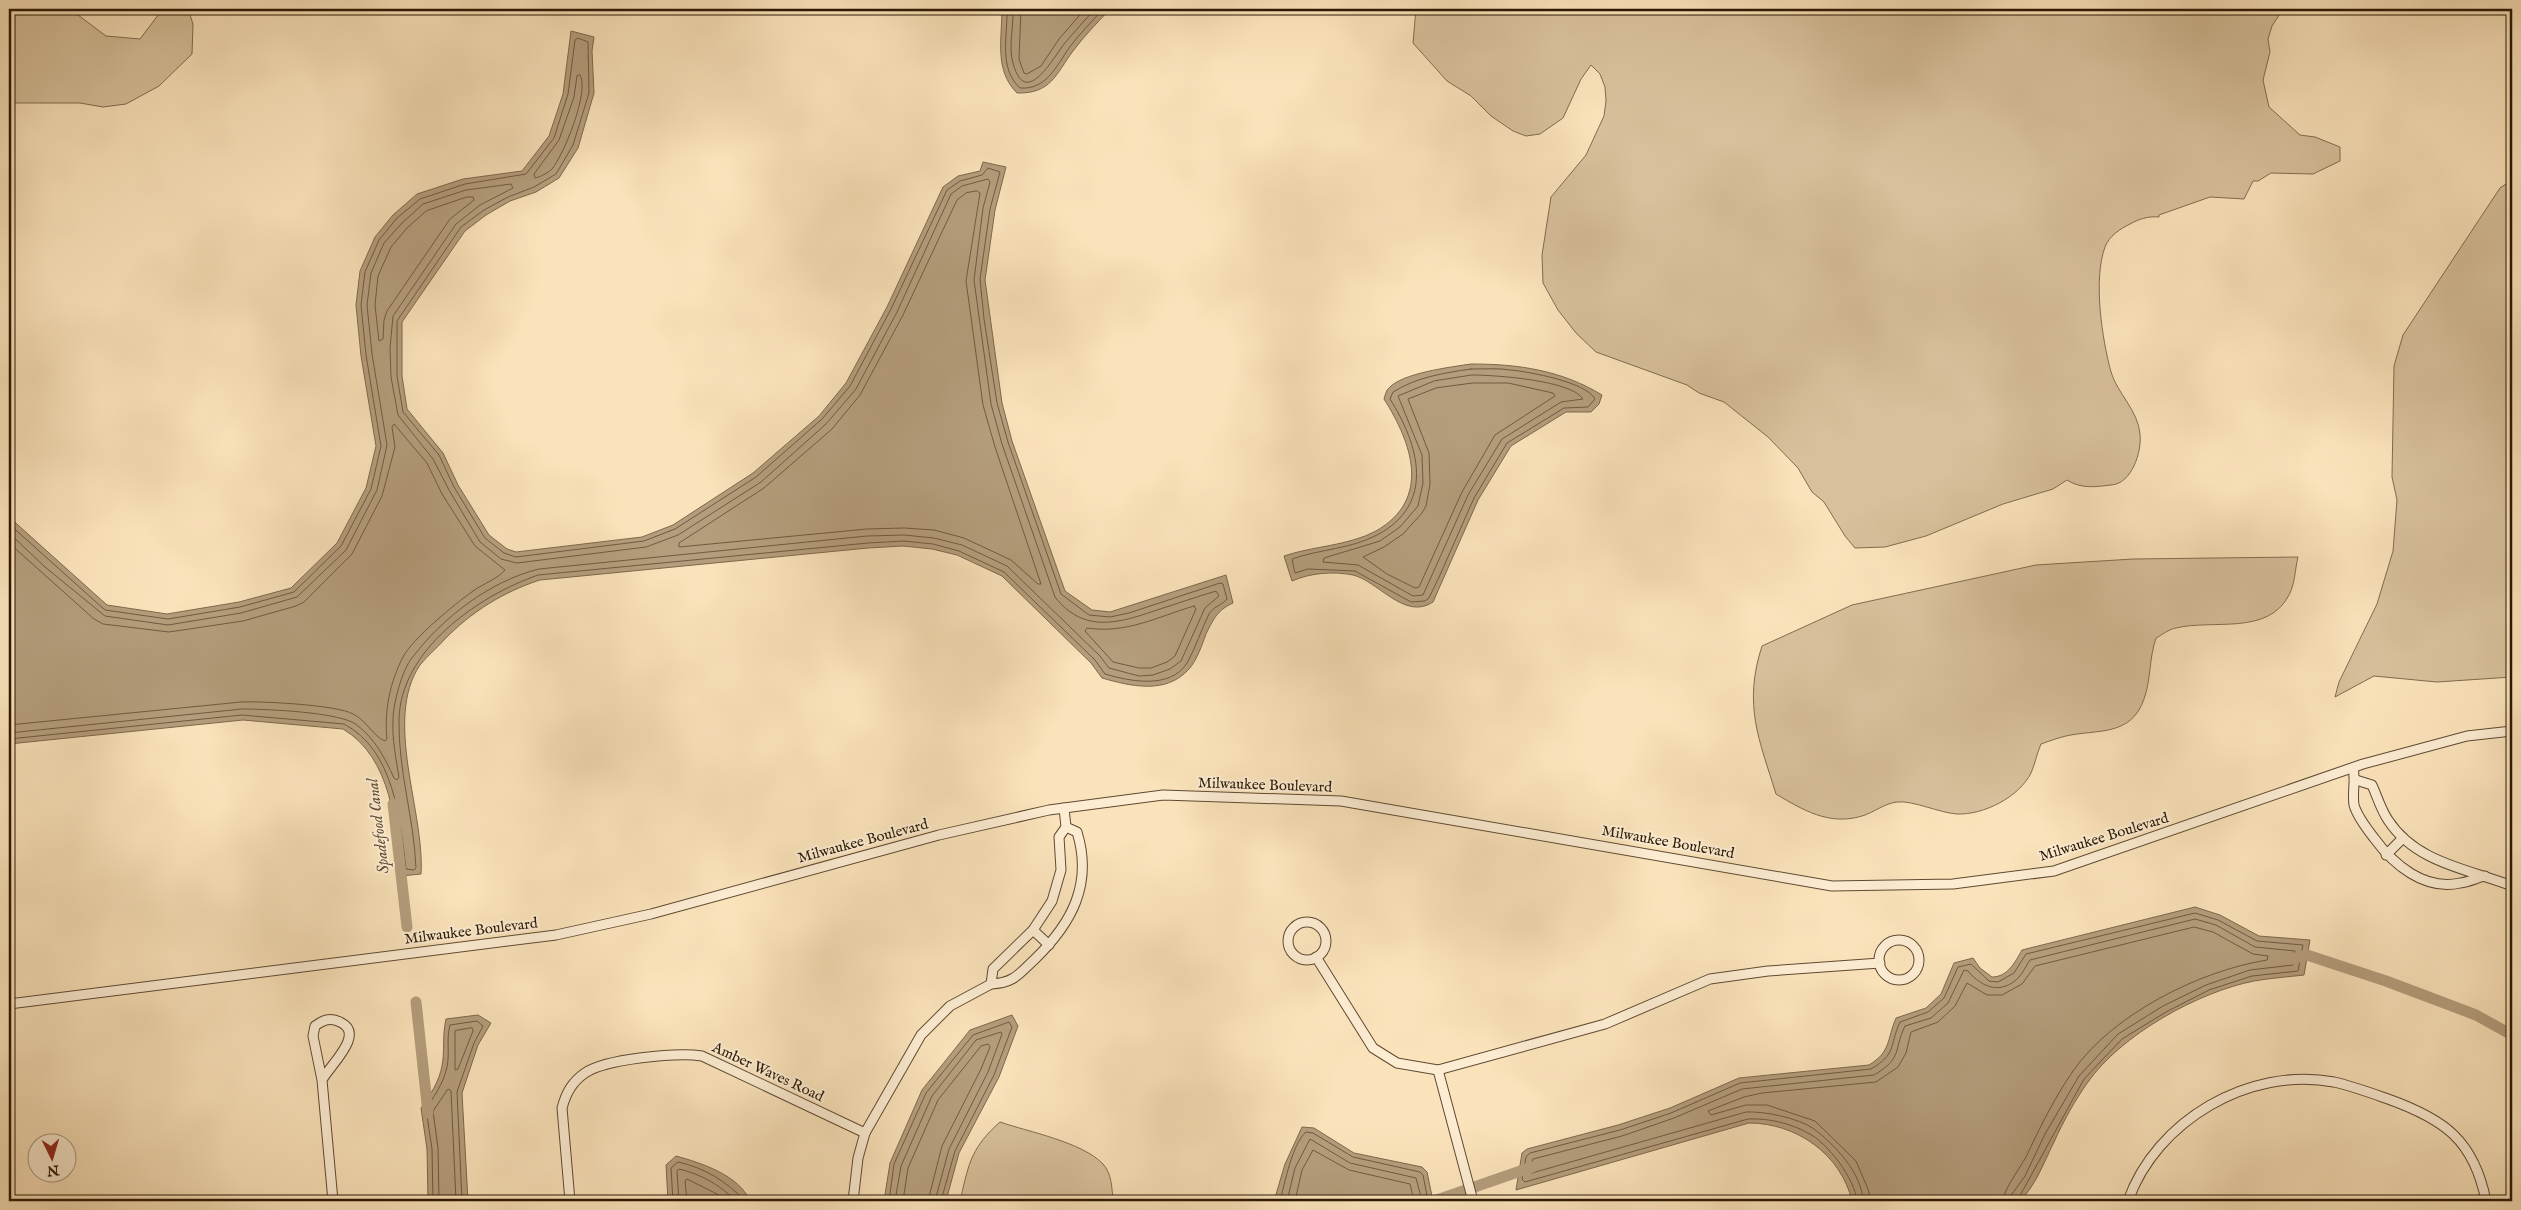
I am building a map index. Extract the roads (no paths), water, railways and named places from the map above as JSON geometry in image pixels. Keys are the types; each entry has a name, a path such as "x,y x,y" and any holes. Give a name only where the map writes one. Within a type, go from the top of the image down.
{"street":[{"name":"Milwaukee Boulevard","path":"9,1004 556,934 651,914 939,835 1064,808 1163,795 1341,801 1832,886 1953,884 2054,870 2352,768 2467,736 2512,731"},
{"path":"2352,768 2356,780 2353,794 2355,807 2367,829 2386,855 2411,875 2440,883 2458,884 2486,876"},
{"path":"2356,780 2372,785 2387,820 2402,838 2429,858 2512,886"},
{"path":"991,984 993,970 1033,930 1052,901 1062,858 1059,838 1066,827 1064,808"},
{"path":"854,1201 857,1165 866,1133 921,1035 950,1006 991,984 1007,983 1017,976 1061,931 1072,911 1083,876 1083,860 1077,832 1066,827"},
{"path":"2386,855 2402,838"},
{"path":"1310,922 1316,924 1324,933 1326,945 1316,957 1301,959 1291,952 1289,946 1290,934 1298,925 1310,922"},
{"path":"1033,930 1049,945"},
{"path":"1898,940 1911,944 1919,955 1918,968 1909,978 1890,978 1885,974 1880,963 1882,951 1886,946 1898,940"},
{"path":"1316,957 1373,1048 1397,1063 1438,1070 1605,1024 1710,979 1768,971 1880,963"},
{"path":"322,1080 328,1068 346,1048 349,1038 348,1029 343,1023 332,1018 315,1026 313,1036 322,1080 333,1201"},
{"name":"Amber Waves Road","path":"570,1201 562,1108 566,1094 573,1083 584,1073 599,1066 686,1053 702,1056 866,1133"},
{"path":"1438,1070 1473,1201"},
{"path":"2128,1201 2148,1164 2163,1144 2188,1119 2211,1104 2241,1091 2291,1081 2334,1082 2368,1092 2431,1116 2451,1131 2473,1158 2480,1174 2486,1201"}],"water":[{"path":"1002,9 1110,9 1077,45 1051,81 1038,90 1017,93 1010,84 1002,64"},
{"path":"571,31 594,37 592,51 594,93 578,148 559,178 536,192 510,201 486,215 465,231 402,322 402,376 407,409 443,453 458,485 489,535 507,549 516,552 642,537 673,525 753,473 819,416 846,383 887,307 943,187 958,176 980,171 983,162 1006,167 995,210 985,280 1002,403 1012,441 1065,591 1092,610 1110,612 1226,575 1233,603 1219,612 1213,620 1197,657 1189,669 1180,677 1159,685 1136,686 1102,678 1091,663 1002,576 957,555 932,549 903,546 868,548 540,580 513,590 476,612 454,630 420,665 410,687 405,712 405,739 421,849 421,874 401,876 397,836 382,775 372,757 359,742 343,729 243,720 9,744 9,517 107,605 167,614 239,602 291,588 337,543 366,488 376,446 361,356 356,305 360,271 375,237 393,215 417,194 463,179 522,171 549,136 563,94"},
{"path":"1471,364 1506,365 1539,370 1587,386 1602,395 1599,404 1591,412 1566,412 1511,446 1478,500 1433,602 1423,607 1412,607 1392,598 1372,584 1353,575 1330,573 1292,581 1284,556 1365,536 1376,531 1394,518 1405,503 1411,487 1412,469 1409,452 1402,434 1384,399 1388,389 1404,378"},
{"path":"2195,907 2220,915 2259,936 2310,940 2304,975 2254,981 2232,987 2186,1005 2140,1032 2102,1065 2083,1089 2065,1119 2035,1181 2020,1201 1852,1201 1838,1169 1814,1144 1799,1135 1783,1129 1766,1124 1749,1123 1516,1190 1522,1153 1527,1149 1618,1125 1670,1108 1739,1078 1869,1065 1885,1050 1896,1018 1926,1008 1941,994 1954,963 1973,958 1980,968 1992,977 1998,976 2007,972 2022,950"},
{"path":"478,1015 491,1023 478,1045 462,1093 468,1201 428,1201 427,1149 421,1108 434,1088 441,1072 446,1019"},
{"path":"1012,1015 1018,1026 999,1077 959,1153 946,1201 884,1201 890,1163 922,1090 970,1030"},
{"path":"1302,1127 1314,1128 1354,1153 1422,1167 1427,1172 1433,1201 1274,1201 1285,1164"},
{"path":"676,1156 708,1166 728,1177 745,1192 750,1201 668,1201 666,1165"}],"waterway":[{"name":"Spadefood Canal","path":"393,804 407,927"},
{"path":"2292,959 2307,955 2386,981 2476,1015 2512,1035"},
{"name":"Spadefood Canal","path":"416,1002 428,1113"},
{"path":"1434,1201 1532,1167"}]}
